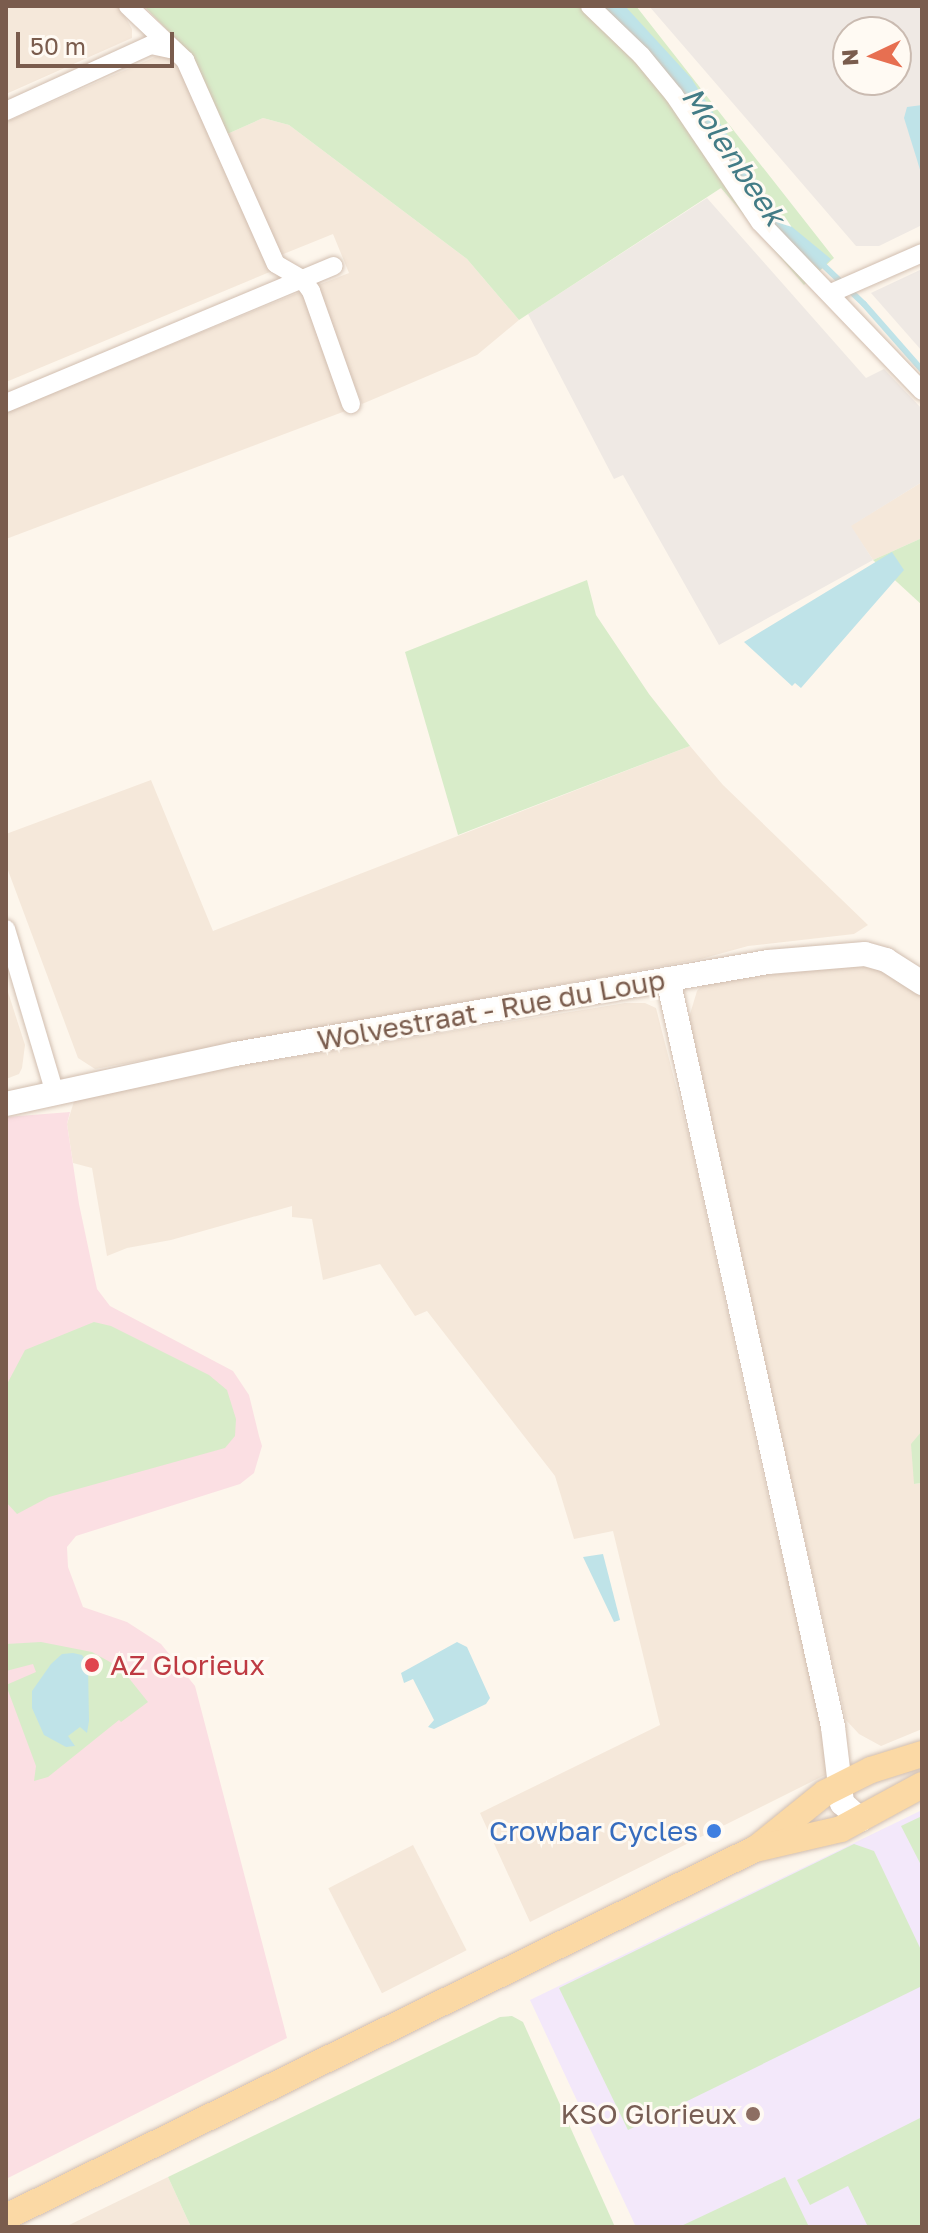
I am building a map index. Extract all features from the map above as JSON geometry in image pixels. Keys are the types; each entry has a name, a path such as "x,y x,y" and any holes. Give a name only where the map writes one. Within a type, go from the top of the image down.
{"main road":[{"path":"755,1849 785,1823 840,1785 871,1770 922,1754"},
{"path":"6,2217 755,1849 841,1829 922,1785"}],"street":[{"path":"128,6 185,60 276,264 302,279 311,291 351,404"},
{"path":"590,6 641,55 674,95 760,222 834,292 922,391"},
{"path":"6,111 151,45 170,49"},
{"path":"834,292 922,253"},
{"path":"6,403 334,266"},
{"path":"6,929 55,1093"},
{"name":"Wolvestraat - Rue du Loup","path":"6,1104 235,1054 768,962 865,954 886,960 922,983"},
{"path":"668,979 833,1727 842,1803 861,1820"},
{"path":"871,1770 885,1779 890,1805"}],"shaded area":[{"path":"6,6 119,6 132,29 132,38 6,94"},
{"path":"649,6 922,6 922,225 879,246 856,246"},
{"path":"164,53 179,60 277,269 6,382 6,122"},
{"path":"263,118 289,125 467,259 519,320 477,355 362,404 316,286 349,273 333,234 281,255 225,135"},
{"path":"707,198 866,378 884,369 922,409 922,482 851,526 873,560 719,645 623,475 614,479 528,314"},
{"path":"922,269 922,351 871,293"},
{"path":"305,290 348,410 6,539 6,412"},
{"path":"922,482 922,538 873,560 850,526"},
{"path":"690,746 723,785 868,925 854,934 748,946 701,959 95,1069 78,1058 6,865 6,834 151,780 213,931"},
{"path":"807,962 878,967 922,990 922,1431 915,1484 922,1483 922,1729 881,1746 859,1734 846,1720 687,1024 697,991 705,982"},
{"path":"6,986 25,1045 19,1074 6,1079"},
{"path":"625,1003 645,1003 656,1008 690,1141 774,1524 824,1724 827,1774 530,1922 480,1813 660,1725 613,1531 574,1539 555,1476 427,1311 415,1316 380,1264 323,1280 312,1219 292,1217 292,1206 171,1240 127,1248 107,1256 92,1168 73,1163 67,1124 75,1098 220,1069"},
{"name":"AZ Glorieux","path":"70,1112 67,1124 79,1204 97,1289 110,1306 233,1371 249,1395 262,1446 254,1473 240,1484 76,1536 67,1547 68,1567 83,1607 127,1622 161,1644 195,1686 287,2038 6,2179 6,1117"},
{"name":"KSO Glorieux","path":"922,1810 922,2227 636,2227 530,2000"},
{"path":"413,1845 467,1950 382,1993 328,1888"},
{"path":"168,2177 191,2227 65,2227"}],"green space":[{"path":"144,6 636,6 834,258 804,285 721,188 519,320 467,259 289,125 263,118 225,135 185,48"},
{"path":"922,538 922,605 873,560"},
{"path":"587,580 596,615 649,694 690,746 458,835 405,652"},
{"path":"94,1322 111,1326 209,1375 227,1390 236,1419 235,1436 225,1448 49,1497 17,1514 6,1502 6,1386 25,1350"},
{"path":"922,1431 922,1483 914,1484 911,1444"},
{"path":"41,1642 92,1652 110,1662 124,1672 148,1702 121,1722 119,1720 48,1777 34,1781 36,1766 6,1685 36,1672 33,1664 6,1671 6,1644"},
{"path":"922,1816 922,1867 901,1826"},
{"path":"854,1844 874,1851 922,1952 922,1986 628,2130 559,1988"},
{"path":"512,2016 523,2022 615,2227 191,2227 168,2177 500,2017"},
{"path":"922,2117 922,2227 868,2227 848,2186 810,2205 797,2180"},
{"path":"785,2177 809,2227 679,2227"}],"water":[{"path":"602,6 625,6 691,78 780,217 831,259 820,270 762,216"},
{"path":"922,105 922,176 904,118 907,107"},
{"path":"892,552 904,570 801,688 795,683 792,686 744,642"},
{"path":"603,1554 620,1620 614,1622 583,1557"},
{"path":"457,1642 467,1647 490,1698 486,1704 434,1729 428,1727 434,1720 413,1679 404,1683 401,1673"},
{"path":"62,1654 82,1655 88,1664 89,1721 87,1733 80,1727 68,1736 75,1746 66,1747 44,1735 32,1708 32,1691 51,1664"}],"waterway":[{"name":"Molenbeek","path":"819,261 864,304 922,370"}],"place":[{"name":"AZ Glorieux","path":"92,1665"},
{"name":"Crowbar Cycles","path":"714,1831"},
{"name":"KSO Glorieux","path":"753,2114"}]}
